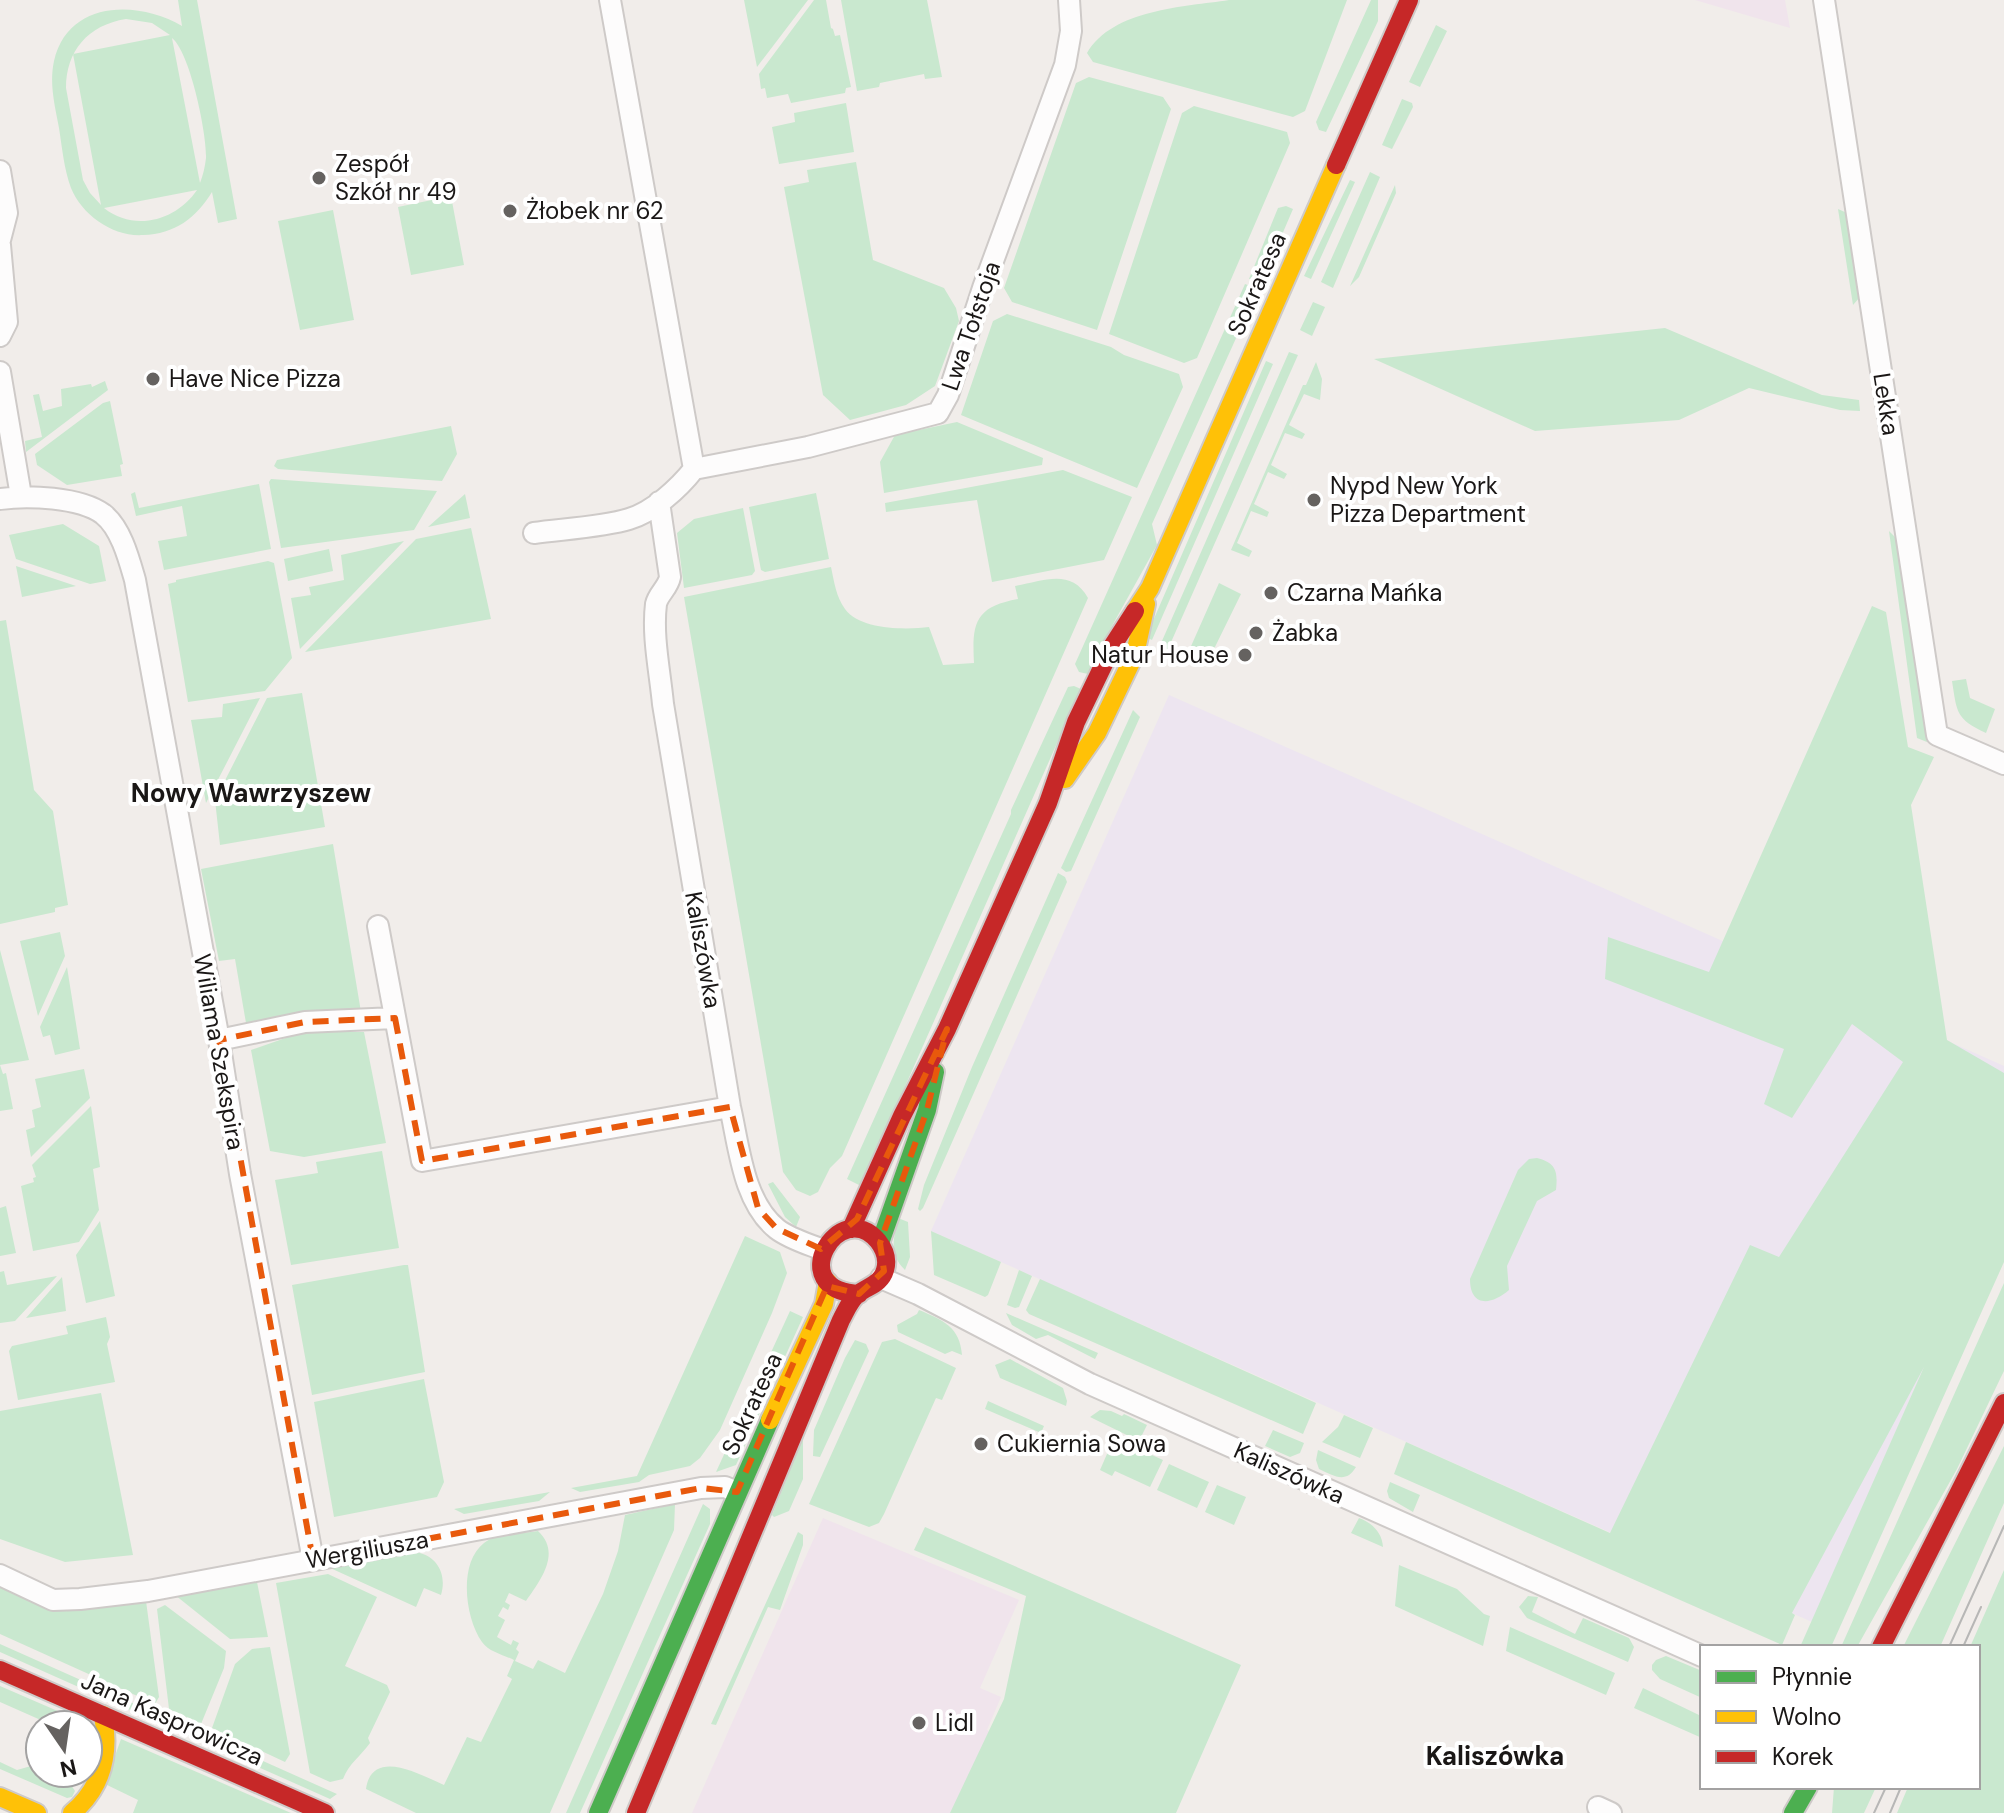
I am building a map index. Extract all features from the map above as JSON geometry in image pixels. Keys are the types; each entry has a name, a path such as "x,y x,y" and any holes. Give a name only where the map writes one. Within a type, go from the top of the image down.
{"street":[{"path":"534,533 630,519 659,502 684,482 694,469 610,0"},
{"name":"Lwa Tołstoja","path":"694,469 808,447 938,413 948,395 983,288 1065,65 1071,31 1069,0"},
{"name":"Sokratesa","path":"598,1813 737,1492 824,1304 828,1282 821,1265 823,1250 834,1236 851,1229 902,1116 947,1029 1048,803 1097,733 1135,654 1150,588 1409,0"},
{"name":"Lekka","path":"1824,0 1937,735 2004,764"},
{"path":"0,171 7,213 0,242 7,322 0,336"},
{"path":"0,372 21,496 0,499"},
{"name":"Wiliama Szekspira","path":"21,496 67,500 103,514 125,545 135,580 219,1040 240,1174 313,1560"},
{"name":"Kaliszówka","path":"659,502 670,577 669,584 657,600 656,611 663,704 730,1107 743,1167 758,1208 776,1228 823,1250"},
{"path":"378,926 422,1161 730,1107"},
{"path":"219,1040 305,1022 395,1018"},
{"name":"Sokratesa","path":"636,1813 841,1320 859,1294 871,1289 881,1278 886,1259 880,1243 927,1110 947,1029"},
{"path":"851,1229 867,1232 880,1243"},
{"name":"Kaliszówka","path":"881,1278 931,1300 1090,1384 1700,1655"},
{"path":"828,1282 838,1291 859,1294"},
{"path":"1882,1645 2004,1403"},
{"name":"Wergiliusza","path":"0,1575 53,1600 80,1599 148,1591 701,1488 725,1487 737,1492"},
{"name":"Jana Kasprowicza","path":"0,1670 89,1709"},
{"name":"Jana Kasprowicza","path":"104,1715 325,1813"},
{"path":"104,1722 107,1744 104,1761"},
{"path":"72,1813 86,1801 91,1789"},
{"path":"1793,1813 1807,1789"},
{"path":"1818,1808 1821,1789"},
{"path":"0,1797 37,1813"}],"highlighted area":[{"path":"395,1018 422,1161 730,1107 758,1208 776,1228 821,1249 857,1219 947,1029 927,1110 880,1243 884,1271 859,1294 827,1286 737,1492 701,1488 313,1560 219,1040 305,1022"}],"shaded area":[{"path":"1695,0 1785,0 1790,28"},
{"path":"1169,695 2004,1066 2004,1185 1812,1622 931,1231"},
{"path":"823,1518 1019,1600 980,1688 1001,1697 987,1730 998,1736 969,1813 692,1813"}],"green space":[{"path":"178,0 197,0 237,219 218,223 212,192 192,217 175,228 154,234 132,235 100,222 83,207 71,188 53,95 54,61 62,41 74,26 89,16 107,11 145,12 182,26","holes":["126,19 152,23 170,35 74,54 90,34","172,38 185,59 200,113 206,147 200,183","73,55 101,205 83,180 66,88","197,190 178,209 154,220 128,220 104,208"]},
{"path":"744,0 808,0 757,67"},
{"path":"814,0 826,0 831,28 835,36 840,35 851,87 846,88 845,93 791,103 788,94 767,98 765,88 761,89 759,74"},
{"path":"841,0 927,0 942,77 925,79 924,74 857,91"},
{"path":"1229,0 1347,0 1305,111 1293,117 1093,62 1087,53 1099,38 1131,19 1171,8"},
{"path":"1371,0 1378,0 1378,21 1326,132 1319,130 1316,122"},
{"path":"1436,25 1447,31 1420,87 1409,82"},
{"path":"1089,77 1163,97 1171,109 1097,330 1012,302 1004,288 1076,83"},
{"path":"1402,99 1412,103 1413,107 1392,149 1382,145"},
{"path":"846,103 854,152 779,164 772,127 795,122 794,113"},
{"path":"1194,106 1287,132 1290,143 1197,358 1184,363 1109,334 1182,113"},
{"path":"856,162 873,260 944,288 956,308 959,321 935,386 906,405 850,420 823,395 784,187 809,182 807,170"},
{"path":"1370,172 1380,177 1333,288 1321,282"},
{"path":"1350,180 1355,182 1311,279 1304,276"},
{"path":"1395,185 1396,193 1359,277 1350,286"},
{"path":"451,196 464,265 411,275 398,207"},
{"path":"1286,206 1293,209 1269,265 1260,265 1254,279 1249,279 1278,208"},
{"path":"1838,209 1847,213 1860,297 1853,305"},
{"path":"333,210 354,320 300,330 278,221"},
{"path":"1245,284 1253,287 1256,294 1152,524 1157,545 1088,674 1079,672 1075,664"},
{"path":"1313,302 1325,307 1312,336 1300,330"},
{"path":"1007,314 1111,347 1124,355 1179,374 1183,387 1137,488 961,415 993,321"},
{"path":"1665,328 1822,395 1859,400 1860,411 1840,410 1749,388 1679,420 1535,431 1374,359"},
{"path":"1289,352 1298,355 1168,649 1162,652 1158,650"},
{"path":"1266,361 1273,364 1152,640 1146,637"},
{"path":"1316,362 1322,379 1320,400 1304,394 1289,425 1305,434 1302,439 1285,433 1271,465 1287,474 1284,479 1268,472 1254,504 1269,512 1267,517 1251,511 1237,543 1252,551 1249,557 1231,550 1303,385 1306,385"},
{"path":"105,381 108,390 26,452 25,441 42,437 33,395 39,394 43,411 62,406 61,389 91,384 92,387"},
{"path":"110,401 123,464 120,465 122,476 67,485 37,465 35,454 103,403"},
{"path":"957,422 1043,458 1042,465 884,493 880,462 895,435"},
{"path":"451,426 457,454 442,481 278,469 274,466 277,460"},
{"path":"1063,470 1132,497 1104,560 992,582 977,500 886,512 885,503"},
{"path":"271,479 437,491 414,530 281,548 269,482"},
{"path":"259,484 271,549 164,570 158,541 187,536 182,506 136,516 131,494 135,492 139,508"},
{"path":"816,493 829,559 765,572 761,570 749,507"},
{"path":"465,494 470,518 428,527"},
{"path":"743,508 755,571 752,575 684,588 677,533 694,519"},
{"path":"63,524 99,546 106,581 90,584 16,559 9,535"},
{"path":"471,528 491,619 305,652 416,539"},
{"path":"1889,531 1900,542 1927,742 1917,738"},
{"path":"404,541 300,649 291,598 311,595 309,587 344,580 341,555"},
{"path":"329,549 333,571 288,581 284,559"},
{"path":"268,561 274,563 292,658 265,691 188,702 168,584"},
{"path":"16,566 76,586 22,597"},
{"path":"831,567 839,599 852,616 884,627 929,627 943,665 974,663 975,628 979,619 992,607 1018,599 1015,586 1065,580 1074,583 1088,598 842,1156 830,1168 818,1192 810,1196 796,1190 783,1172 684,597"},
{"path":"1219,583 1241,594 1213,651 1190,656 1188,653"},
{"path":"1872,606 1886,612 1908,747 1934,757 1911,805 1947,1040 2004,1073 2004,1262 1832,1645 1801,1645 1924,1367 1792,1613 1795,1615 1782,1645 1394,1474 1406,1442 1610,1533 1750,1245 1779,1257 1903,1062 1852,1024 1792,1118 1764,1104 1784,1049 1605,979 1608,937 1709,972"},
{"path":"6,620 34,790 53,811 68,905 55,908 55,912 0,924 0,621"},
{"path":"1966,679 1970,698 1995,709 1986,733 1963,719 1957,708 1952,681"},
{"path":"1068,687 1081,689 861,1186 847,1179 1011,810"},
{"path":"302,693 325,827 220,845 215,800 267,698"},
{"path":"260,698 206,803 191,720 222,717 223,704"},
{"path":"1133,710 1140,717 1071,871 1066,872 1061,868"},
{"path":"333,844 361,1012 317,1010 246,1023 235,959 219,961 201,869"},
{"path":"1058,873 1067,882 920,1211 924,1185 972,1067"},
{"path":"60,932 65,956 38,1016 20,941"},
{"path":"0,950 29,1060 0,1065"},
{"path":"67,967 80,1049 55,1055 50,1035 43,1037 40,1027"},
{"path":"364,1032 386,1143 304,1157 270,1151 251,1050 297,1034"},
{"path":"0,1065 3,1074 6,1073 13,1109 0,1111"},
{"path":"84,1069 90,1098 31,1157 26,1130 35,1127 32,1110 41,1107 35,1079"},
{"path":"91,1106 100,1167 93,1169 99,1210 79,1242 33,1251 21,1186 34,1182 33,1178 36,1177 32,1165"},
{"path":"382,1151 399,1248 291,1265 275,1180 318,1173 316,1162"},
{"path":"1537,1158 1552,1165 1557,1178 1556,1190 1537,1201 1507,1266 1509,1290 1496,1299 1483,1301 1474,1295 1470,1279 1518,1170 1529,1159"},
{"path":"773,1182 800,1217 796,1227 785,1217 768,1184"},
{"path":"6,1206 16,1253 0,1256 0,1208"},
{"path":"898,1218 908,1222 910,1257 905,1270 894,1252"},
{"path":"100,1221 115,1296 86,1303 76,1255"},
{"path":"931,1231 1001,1262 988,1295 985,1297 934,1275"},
{"path":"745,1236 780,1252 787,1273 720,1430 700,1458 690,1466 649,1475 639,1482 580,1492 571,1488 637,1476"},
{"path":"408,1265 425,1372 312,1395 292,1285"},
{"path":"1019,1270 1032,1276 1019,1307 1015,1308 1007,1305"},
{"path":"4,1271 7,1285 57,1276 15,1321 0,1323 0,1272"},
{"path":"62,1277 66,1311 26,1318"},
{"path":"1040,1279 1316,1403 1303,1434 1029,1314 1026,1310"},
{"path":"2004,1283 2004,1371 1957,1469 1858,1645 1842,1645"},
{"path":"919,1310 936,1317 954,1331 962,1355 952,1351 945,1354 898,1332 897,1325"},
{"path":"790,1311 803,1317 736,1465 716,1472"},
{"path":"1006,1313 1098,1353 1095,1359 1048,1335 1036,1339 1012,1325"},
{"path":"106,1317 110,1337 107,1344 115,1382 18,1400 9,1351 12,1346 68,1334 66,1326"},
{"path":"895,1339 956,1368 942,1400 936,1398 884,1514 879,1523 869,1527 809,1504 882,1342"},
{"path":"855,1340 866,1344 869,1351 820,1457 813,1456 814,1430"},
{"path":"1010,1359 1063,1388 1066,1406 1000,1378 995,1365"},
{"path":"424,1379 444,1482 437,1497 334,1517 314,1402"},
{"path":"101,1393 133,1555 65,1562 0,1539 0,1411"},
{"path":"988,1401 1044,1426 1041,1433 985,1409"},
{"path":"1100,1410 1124,1414 1147,1425 1139,1441 1090,1417"},
{"path":"1344,1415 1373,1428 1360,1458 1322,1442 1338,1427"},
{"path":"1273,1430 1304,1443 1300,1453 1290,1457 1265,1446"},
{"path":"803,1438 803,1479 789,1511 774,1517 772,1515"},
{"path":"1114,1438 1163,1460 1150,1487 1115,1471 1112,1476 1100,1470"},
{"path":"2004,1446 2004,1503 1941,1645 1904,1645"},
{"path":"1318,1450 1356,1467 1344,1477 1330,1474 1319,1469 1316,1460"},
{"path":"1169,1464 1209,1482 1197,1508 1157,1490"},
{"path":"1390,1482 1420,1495 1413,1512 1389,1498 1387,1491"},
{"path":"1217,1485 1246,1497 1234,1525 1205,1512"},
{"path":"550,1492 539,1501 464,1514 454,1509"},
{"path":"675,1504 674,1530 550,1813 416,1813 366,1789 370,1776 388,1766 412,1771 444,1785 467,1737 481,1742 512,1679 507,1676 514,1660 493,1651 482,1642 468,1605 470,1564 484,1543 503,1536 538,1531 545,1540 548,1558 542,1576 526,1601 509,1593 505,1602 510,1605 508,1610 503,1607 498,1616 505,1620 497,1637 511,1645 513,1640 519,1643 515,1661 533,1669 538,1660 565,1673 603,1594 618,1551 625,1515"},
{"path":"703,1504 710,1509 710,1524 580,1813 566,1813"},
{"path":"1359,1518 1376,1529 1383,1547 1351,1533"},
{"path":"925,1527 1241,1665 1176,1813 950,1813 1004,1699 1026,1596 914,1550"},
{"path":"798,1532 803,1535 803,1545 780,1610 768,1607 716,1725 711,1724"},
{"path":"416,1552 435,1562 442,1574 443,1588 441,1595 424,1588 416,1607 328,1567"},
{"path":"1399,1565 1457,1589 1490,1616 1483,1646 1395,1606"},
{"path":"2004,1570 2004,1813 1897,1813 1907,1789 1980,1789 1980,1645 1971,1645"},
{"path":"328,1574 377,1597 345,1666 387,1685 390,1692 368,1738 370,1743 343,1779 330,1782 310,1773 276,1583"},
{"path":"257,1582 268,1637 230,1639 175,1595"},
{"path":"0,1587 54,1611 146,1601 159,1697 155,1704 0,1634"},
{"path":"1528,1596 1538,1597 1532,1612 1575,1634 1583,1618 1629,1638 1634,1647 1628,1662 1527,1618 1519,1607"},
{"path":"165,1605 226,1651 224,1668 201,1724 169,1709 157,1609"},
{"path":"1510,1627 1615,1673 1606,1695 1506,1651"},
{"path":"0,1644 337,1794 330,1799 0,1652"},
{"path":"270,1647 290,1754 285,1762 212,1728 235,1664 252,1649"},
{"path":"1666,1656 1700,1670 1700,1697 1660,1679 1652,1670 1656,1660"},
{"path":"0,1686 53,1709 24,1709 24,1713 0,1702"},
{"path":"1643,1688 1699,1715 1700,1737 1634,1708"},
{"path":"121,1739 291,1813 133,1813 138,1800 105,1784"},
{"path":"0,1762 17,1770 24,1768 24,1779 0,1769"},
{"path":"46,1789 74,1789 72,1797 67,1798"},
{"path":"1834,1789 1875,1789 1864,1813 1832,1813"}],"tram line":[{"path":"1950,1645 2004,1526"},
{"path":"1964,1645 1981,1607"},
{"path":"1874,1813 1885,1789"},
{"path":"1890,1813 1900,1789"}],"traffic: fast":[{"path":"880,1243 927,1110 935,1072"},
{"path":"598,1813 770,1420"},
{"path":"1793,1813 1807,1789"}],"traffic: slow":[{"path":"1135,611 1150,588 1336,165"},
{"path":"1065,779 1097,733 1135,654 1146,604"},
{"path":"770,1420 824,1304 828,1282"},
{"path":"104,1722 104,1756"},
{"path":"72,1813 93,1789"},
{"path":"0,1797 37,1813"}],"traffic: jam":[{"path":"1336,165 1409,0"},
{"path":"851,1229 902,1116 947,1029 1048,803 1076,722 1113,645 1135,611"},
{"path":"636,1813 841,1320 855,1296 858,1294 862,1291 877,1282 885,1270 885,1255 878,1241 863,1230 848,1229 835,1236 825,1249 821,1263 824,1278 836,1289 859,1294"},
{"path":"1882,1645 2004,1403"},
{"path":"0,1670 325,1813"}],"place":[{"name":"Zespół Szkół nr 49","path":"319,178"},
{"name":"Żłobek nr 62","path":"510,211"},
{"name":"Have Nice Pizza","path":"153,379"},
{"name":"Nypd New York Pizza Department","path":"1314,500"},
{"name":"Czarna Mańka","path":"1271,593"},
{"name":"Żabka","path":"1256,633"},
{"name":"Natur House","path":"1245,655"},
{"name":"Cukiernia Sowa","path":"981,1444"},
{"name":"Lidl","path":"919,1723"}],"district":[{"name":"Nowy Wawrzyszew","path":"251,793"},
{"name":"Kaliszówka","path":"1495,1756"}]}
